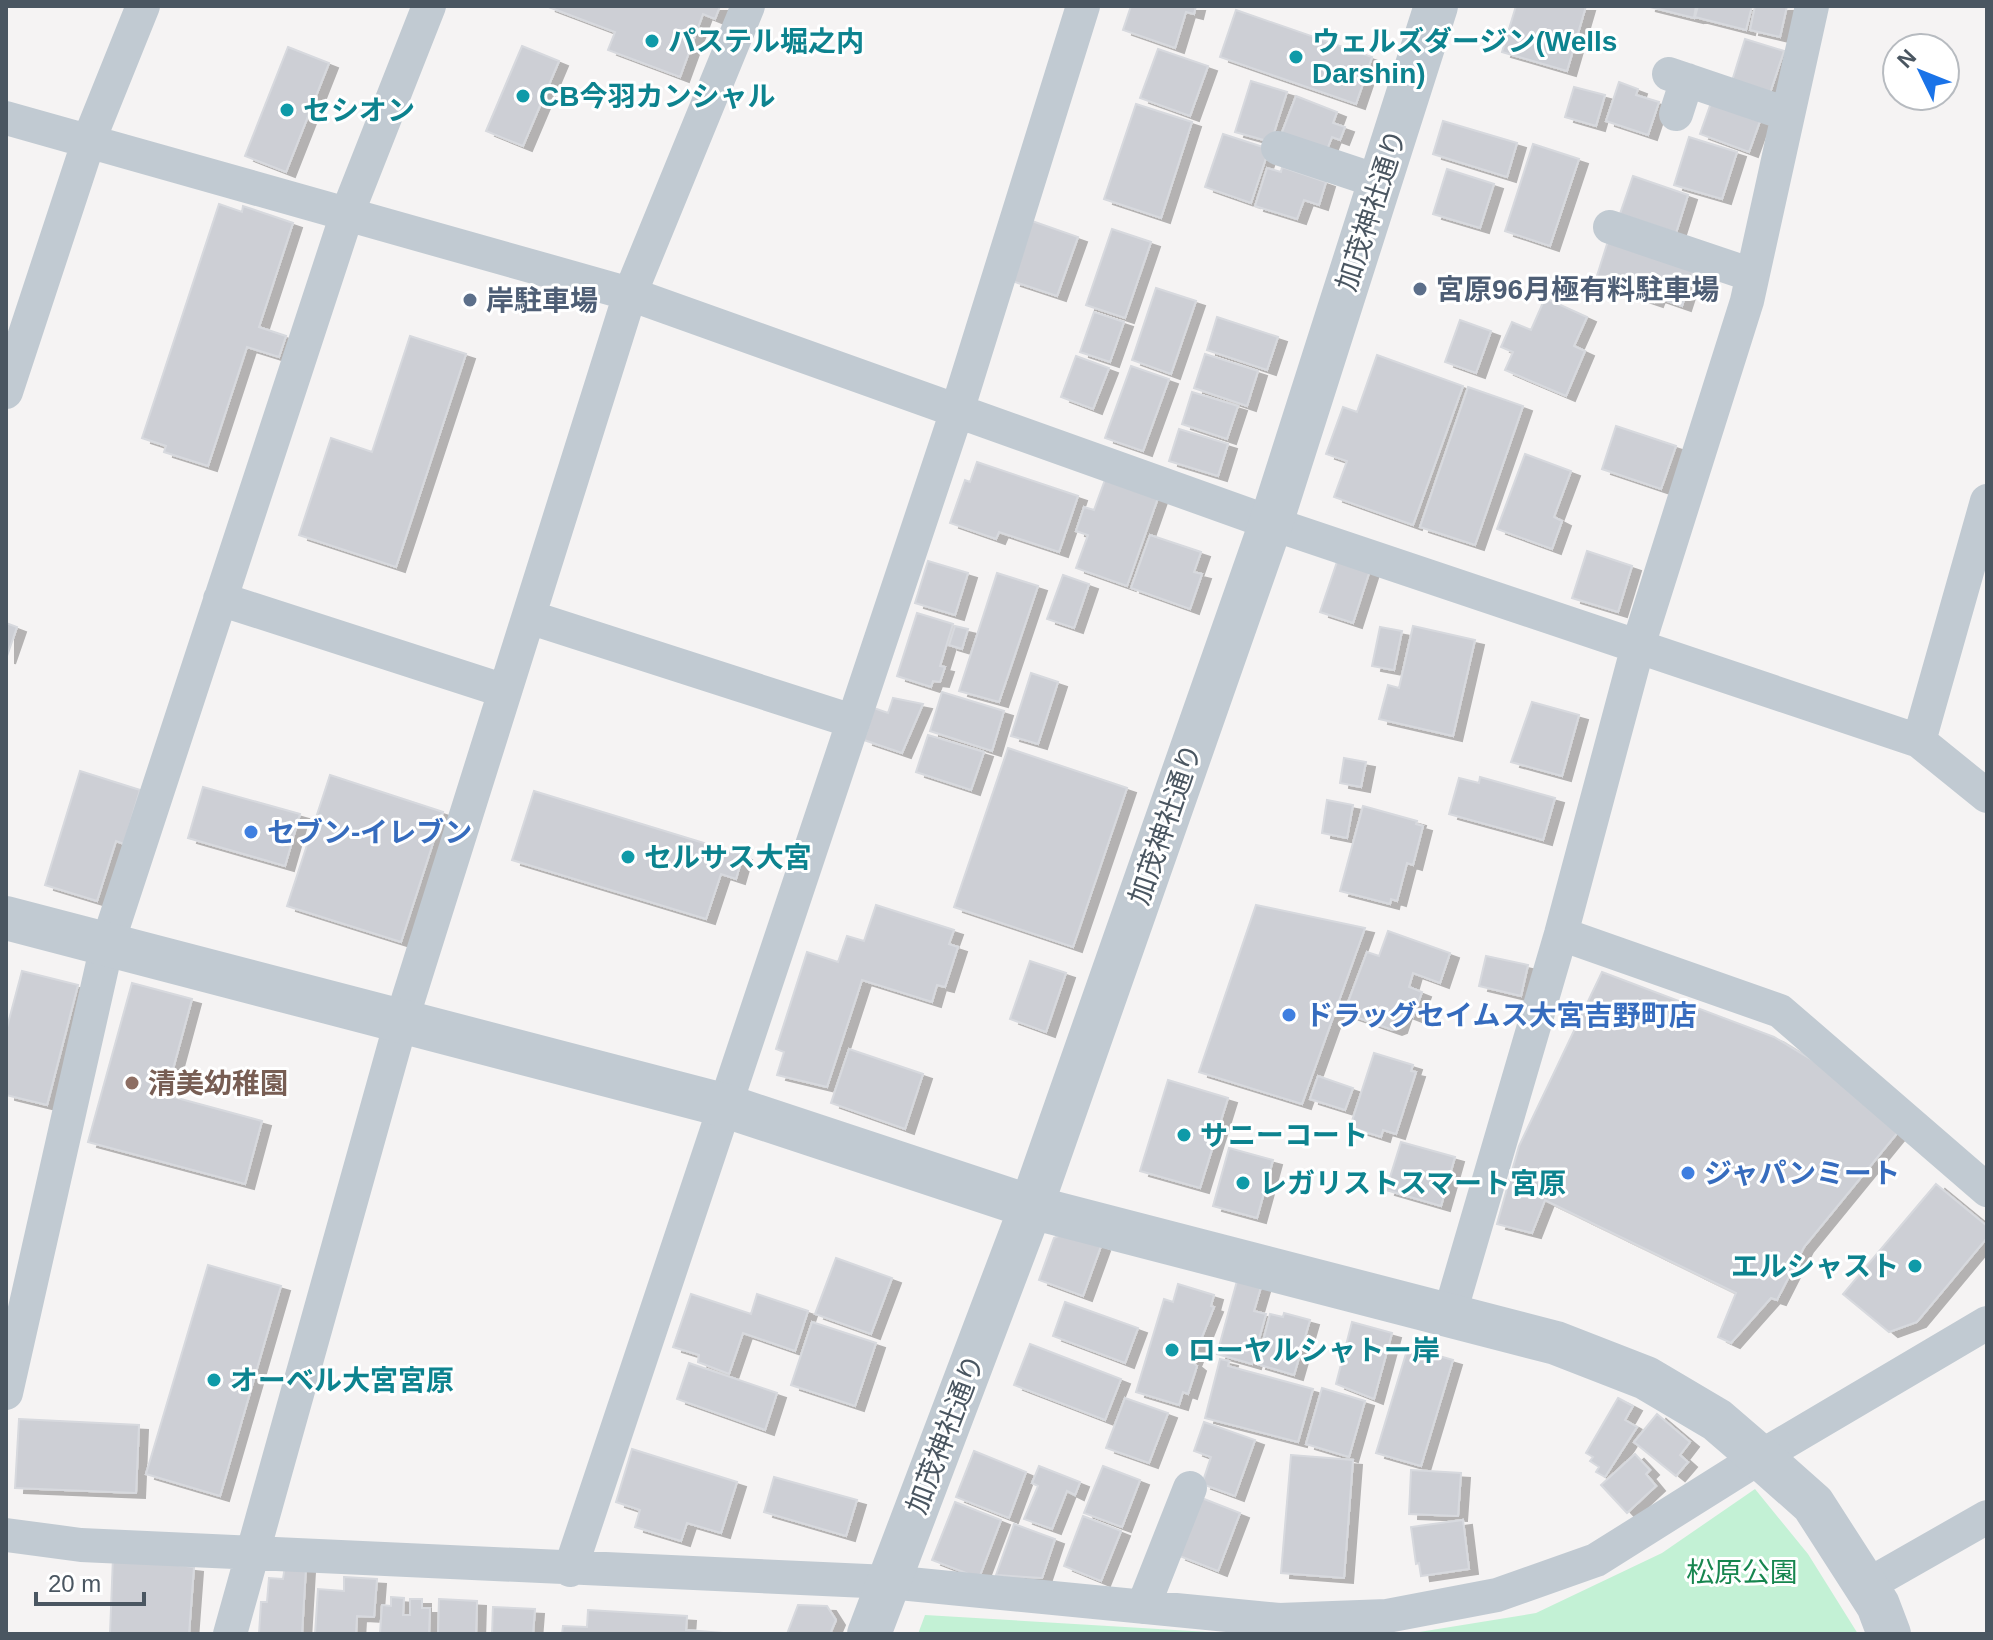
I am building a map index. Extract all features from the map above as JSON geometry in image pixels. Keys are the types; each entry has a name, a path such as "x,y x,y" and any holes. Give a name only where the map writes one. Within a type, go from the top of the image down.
{"street":[{"path":"6,392 89,140 143,6"},
{"path":"6,1393 107,945 347,214 429,6"},
{"path":"230,1634 401,1022 630,294 748,6"},
{"path":"570,1570 957,411 1083,6"},
{"name":"加茂神社通り","path":"869,1634 1031,1207 1271,523 1436,6"},
{"path":"1450,1313 1561,934 1638,646 1752,275 1812,6"},
{"path":"1676,114 1678,77 1787,114"},
{"path":"6,118 630,294 1271,523 1919,741 1987,796"},
{"path":"1278,148 1380,182"},
{"path":"1610,227 1752,275"},
{"path":"1919,741 1987,501"},
{"path":"220,599 505,691"},
{"path":"529,617 852,721"},
{"path":"6,918 723,1105 1031,1207 1450,1313 1556,1343 1646,1378 1717,1420 1760,1457 1813,1504 1866,1586 1889,1634"},
{"path":"1561,934 1780,1011 1987,1190"},
{"path":"6,1535 81,1545 570,1570 889,1582 1279,1620 1387,1616 1497,1595 1596,1560 1760,1457 1987,1323"},
{"path":"1143,1607 1190,1488"},
{"path":"1866,1586 1987,1517"}],"green space":[{"name":"松原公園","path":"1755,1489 1808,1554 1858,1634 1407,1634 1536,1613 1662,1553"},
{"path":"925,1615 1242,1634 918,1634"}],"building":[{"name":"パステル堀之内","path":"546,6 720,6 715,19 703,14 680,77 608,50 615,32"},
{"path":"1131,6 1196,6 1194,14 1186,12 1175,48 1123,30"},
{"path":"1516,6 1586,6 1567,71 1502,52"},
{"path":"1646,6 1696,6 1694,18"},
{"path":"1698,6 1752,6 1746,30 1695,17"},
{"path":"1755,6 1787,6 1780,37 1750,30"},
{"name":"ウェルズダージン(Wells Darshin)","path":"1236,10 1372,57 1356,104 1220,57"},
{"path":"1745,39 1784,51 1770,93 1732,81"},
{"name":"CB今羽カンシャル","path":"522,46 559,61 523,146 486,131"},
{"name":"セシオン","path":"288,47 329,63 286,172 245,156"},
{"path":"1158,49 1208,66 1190,116 1140,98"},
{"path":"1251,81 1287,92 1271,142 1235,132"},
{"path":"1619,82 1638,89 1636,95 1659,102 1648,135 1606,121"},
{"path":"1574,87 1605,95 1596,126 1565,117"},
{"path":"1296,96 1337,112 1333,123 1345,127 1340,140 1332,137 1326,152 1281,135"},
{"path":"1712,100 1761,118 1749,152 1700,134"},
{"path":"1136,104 1192,122 1161,218 1104,199"},
{"path":"1443,121 1517,143 1507,177 1433,154"},
{"path":"1223,134 1269,149 1251,203 1205,187"},
{"path":"1689,137 1737,152 1722,199 1674,185"},
{"path":"1533,144 1579,159 1550,246 1505,231"},
{"path":"1282,167 1326,182 1319,205 1304,200 1297,219 1255,206 1267,168 1281,172"},
{"path":"1447,169 1494,184 1480,228 1433,214"},
{"path":"1633,176 1688,195 1676,233 1620,214"},
{"path":"219,204 242,212 243,206 293,223 259,327 286,336 279,357 247,347 208,466 164,452 166,446 142,438"},
{"path":"1032,221 1078,237 1057,296 1012,281"},
{"path":"1112,229 1151,242 1125,318 1086,305"},
{"path":"1608,241 1694,269 1682,306 1656,297 1654,302 1595,282"},
{"path":"1156,288 1196,301 1171,374 1132,360"},
{"path":"1545,298 1587,317 1574,346 1585,351 1566,396 1505,370 1513,352 1501,347 1512,322 1531,330"},
{"path":"1094,312 1124,322 1110,362 1080,352"},
{"path":"1217,317 1278,337 1267,370 1207,350"},
{"path":"1460,320 1491,331 1476,373 1445,362"},
{"path":"410,336 466,354 396,567 299,535 331,438 372,452"},
{"path":"1205,354 1258,371 1247,406 1194,388"},
{"path":"1377,355 1463,386 1413,525 1334,497 1347,461 1326,454 1343,407 1357,412"},
{"path":"1076,356 1109,368 1093,409 1061,397"},
{"path":"1131,366 1169,379 1143,451 1105,438"},
{"path":"1468,387 1523,406 1475,545 1420,527"},
{"path":"1192,392 1238,406 1227,439 1182,424"},
{"path":"1616,426 1676,446 1661,489 1602,469"},
{"path":"1179,429 1228,444 1218,476 1169,461"},
{"path":"1525,454 1571,471 1554,517 1562,521 1552,549 1497,529"},
{"path":"977,462 1078,496 1059,552 999,532 996,539 950,523 965,480 970,482"},
{"path":"1106,477 1159,495 1127,586 1076,568 1088,535 1076,531 1084,507 1094,510"},
{"path":"1150,535 1201,552 1194,572 1202,574 1190,609 1131,588"},
{"path":"1587,551 1632,566 1618,612 1572,598"},
{"path":"1339,556 1371,567 1353,623 1320,612"},
{"path":"928,561 968,573 955,615 915,603"},
{"path":"997,573 1038,586 999,702 959,691"},
{"path":"1063,575 1089,584 1074,628 1047,619"},
{"path":"917,613 953,624 940,666 945,667 940,682 933,681 931,687 897,676"},
{"path":"6,623 17,627 6,659"},
{"path":"955,626 968,629 962,649 949,645"},
{"path":"1413,626 1475,640 1453,736 1379,719 1388,685 1399,688"},
{"path":"1380,627 1402,631 1394,670 1372,666"},
{"path":"1031,673 1058,682 1038,744 1011,736"},
{"path":"942,692 1004,711 992,751 930,731"},
{"path":"893,698 923,704 902,753 864,740 874,708 888,713"},
{"path":"1532,702 1579,715 1562,776 1511,762"},
{"path":"928,735 984,752 971,790 916,772"},
{"path":"1008,748 1127,788 1073,947 954,907"},
{"path":"1344,758 1366,762 1361,787 1340,783"},
{"path":"80,771 140,790 124,844 116,841 97,901 45,885"},
{"path":"330,775 443,812 401,942 287,906"},
{"path":"1480,777 1555,798 1543,840 1449,814 1459,778 1479,783"},
{"path":"203,787 300,814 285,866 188,838"},
{"name":"セルサス大宮","path":"534,791 743,855 736,879 721,874 706,919 512,860"},
{"path":"1327,800 1353,805 1347,838 1322,833"},
{"path":"1363,806 1417,821 1416,824 1423,826 1413,865 1407,863 1397,901 1391,899 1390,904 1340,891"},
{"path":"876,905 954,930 949,944 958,947 945,987 937,985 932,1002 862,980 827,1087 777,1075 784,1052 776,1049 807,952 838,962 847,936 864,941"},
{"path":"1256,905 1365,928 1302,1104 1199,1072"},
{"path":"1388,931 1450,953 1440,983 1413,973 1409,987 1422,992 1413,1017 1403,1013 1398,1028 1393,1030 1344,1013 1367,952 1379,956"},
{"path":"1486,956 1528,965 1521,996 1479,986"},
{"path":"1030,961 1066,973 1046,1032 1010,1019"},
{"path":"22,971 78,985 47,1105 6,1095 6,1031"},
{"name":"ジャパンミート","path":"1602,972 1774,1037 1817,1063 1899,1131 1804,1247 1777,1300 1771,1298 1731,1343 1718,1337 1736,1293 1545,1200 1532,1233 1497,1224 1519,1146"},
{"path":"132,983 192,999 166,1095 262,1121 245,1184 88,1142"},
{"path":"849,1049 923,1074 905,1129 831,1103"},
{"path":"1374,1053 1413,1065 1411,1071 1416,1072 1396,1134 1383,1130 1381,1137 1350,1127"},
{"path":"1318,1076 1353,1088 1345,1110 1310,1099"},
{"name":"サニーコート","path":"1168,1080 1228,1098 1200,1188 1140,1171"},
{"path":"1401,1142 1455,1157 1441,1206 1386,1190"},
{"name":"レガリストスマート宮原","path":"1229,1148 1273,1160 1257,1218 1213,1206"},
{"name":"エルシャスト","path":"1936,1184 1987,1226 1987,1238 1917,1322 1889,1332 1843,1294"},
{"path":"1065,1233 1101,1246 1083,1296 1039,1280 1054,1238"},
{"path":"836,1258 892,1278 871,1334 815,1314"},
{"name":"オーベル大宮宮原","path":"208,1265 281,1286 220,1496 146,1474"},
{"path":"1237,1281 1261,1287 1254,1311 1266,1314 1252,1364 1217,1354"},
{"name":"ローヤルシャトー岸","path":"1178,1284 1214,1295 1211,1306 1214,1307 1192,1362 1197,1366 1188,1394 1183,1392 1179,1405 1136,1392 1164,1299 1173,1302"},
{"path":"691,1294 751,1314 757,1294 808,1311 795,1351 743,1333 729,1374 698,1362 699,1355 673,1347"},
{"path":"1065,1302 1138,1328 1125,1363 1053,1336"},
{"path":"1284,1313 1310,1320 1294,1375 1257,1364 1270,1314 1283,1317"},
{"path":"812,1322 876,1343 855,1406 791,1385"},
{"path":"1352,1322 1392,1333 1374,1399 1336,1384"},
{"path":"1030,1344 1121,1379 1105,1420 1014,1385"},
{"path":"1408,1347 1453,1360 1421,1466 1376,1453"},
{"path":"1220,1359 1229,1361 1228,1366 1313,1389 1298,1442 1205,1418"},
{"path":"689,1363 777,1393 765,1430 677,1399"},
{"path":"1322,1388 1365,1401 1349,1457 1306,1444"},
{"path":"1125,1398 1168,1413 1149,1463 1106,1448"},
{"path":"1618,1398 1633,1406 1625,1420 1637,1427 1605,1477 1596,1472 1599,1467 1590,1461 1593,1457 1586,1453"},
{"path":"1657,1414 1690,1442 1680,1455 1688,1462 1676,1476 1634,1442"},
{"path":"19,1419 139,1425 136,1493 15,1488"},
{"path":"1204,1422 1255,1440 1235,1496 1202,1484 1211,1457 1194,1451"},
{"path":"632,1449 737,1482 721,1533 687,1523 681,1541 635,1527 640,1510 616,1502"},
{"path":"974,1451 1026,1472 1009,1518 956,1497"},
{"path":"1635,1454 1650,1470 1646,1474 1656,1486 1627,1513 1601,1485"},
{"path":"1291,1455 1353,1460 1344,1578 1281,1573"},
{"path":"1039,1466 1080,1482 1075,1495 1067,1491 1052,1529 1024,1519 1038,1486 1032,1483"},
{"path":"1103,1466 1140,1480 1122,1527 1084,1513"},
{"path":"1411,1470 1461,1473 1458,1516 1409,1514"},
{"path":"774,1477 857,1500 846,1536 764,1512"},
{"path":"1199,1497 1240,1513 1218,1571 1177,1555"},
{"path":"955,1502 1001,1520 979,1578 932,1560"},
{"path":"1083,1516 1121,1531 1101,1581 1064,1566"},
{"path":"1463,1520 1469,1569 1421,1576 1419,1563 1416,1564 1411,1527"},
{"path":"1014,1524 1055,1539 1042,1578 996,1575"},
{"path":"113,1557 194,1567 189,1634 110,1634"},
{"path":"285,1566 306,1567 302,1634 259,1634 261,1602 267,1602 269,1578 283,1579"},
{"path":"344,1577 377,1579 374,1617 357,1616 356,1634 315,1634 318,1589 344,1591"},
{"path":"391,1597 404,1598 403,1615 410,1615 410,1599 422,1599 422,1608 430,1608 429,1634 380,1634 382,1605 391,1606"},
{"path":"439,1599 477,1601 476,1634 438,1634"},
{"path":"798,1605 827,1606 836,1620 830,1634 787,1634"},
{"path":"493,1607 535,1609 533,1634 492,1634"},
{"path":"588,1610 687,1616 686,1630 736,1634 562,1634 563,1626 587,1627"}],"place":[{"name":"パステル堀之内","path":"652,41"},
{"name":"ウェルズダージン(Wells Darshin)","path":"1296,57"},
{"name":"CB今羽カンシャル","path":"523,96"},
{"name":"セシオン","path":"287,110"},
{"name":"宮原96月極有料駐車場","path":"1420,289"},
{"name":"岸駐車場","path":"470,300"},
{"name":"セブン-イレブン","path":"251,832"},
{"name":"セルサス大宮","path":"628,857"},
{"name":"ドラッグセイムス大宮吉野町店","path":"1289,1015"},
{"name":"清美幼稚園","path":"132,1083"},
{"name":"サニーコート","path":"1184,1135"},
{"name":"ジャパンミート","path":"1688,1173"},
{"name":"レガリストスマート宮原","path":"1243,1183"},
{"name":"エルシャスト","path":"1915,1266"},
{"name":"ローヤルシャトー岸","path":"1172,1350"},
{"name":"オーベル大宮宮原","path":"214,1380"}]}
